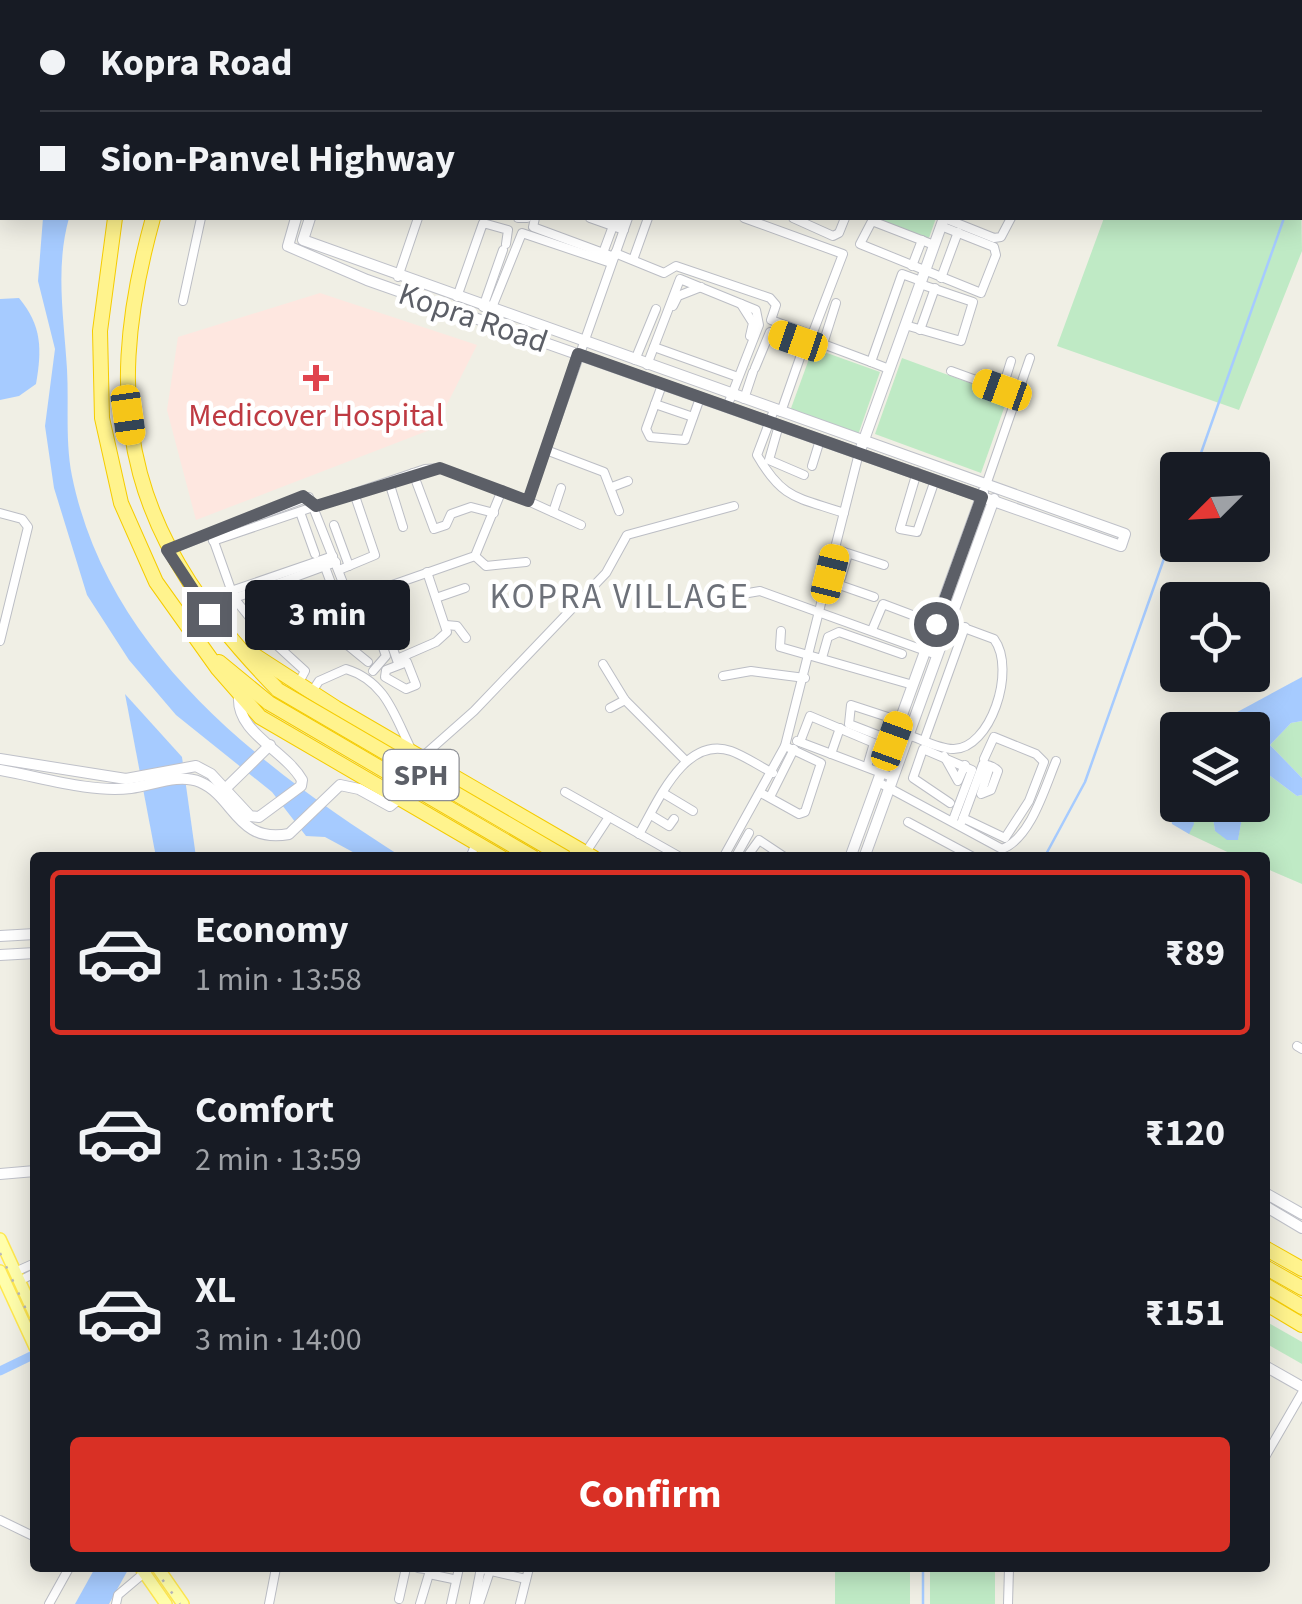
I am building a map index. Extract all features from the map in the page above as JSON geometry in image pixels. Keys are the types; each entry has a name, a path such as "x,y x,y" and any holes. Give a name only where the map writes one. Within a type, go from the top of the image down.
{"highway":[{"name":"SPH","path":"115,220 100,332 106,447 120,503 142,556 172,606 206,652 524,852"},
{"name":"SPH","path":"153,220 131,307 126,388 138,468 167,550 225,636 274,696 555,852"},
{"path":"225,636 417,758 585,852"},
{"path":"206,652 239,696 287,734 401,798 473,850"},
{"path":"1270,1251 1302,1269"},
{"path":"1270,1269 1302,1288"},
{"path":"1270,1288 1302,1307"},
{"path":"1270,1306 1302,1325"}],"main road":[{"path":"0,1239 30,1311"},
{"path":"0,1270 30,1313"},
{"path":"147,1572 166,1604"},
{"path":"161,1572 183,1604"}],"street":[{"path":"183,301 201,220"},
{"path":"295,220 288,246 319,253"},
{"path":"309,220 304,240 319,253"},
{"path":"398,277 417,220"},
{"path":"535,220 533,228 613,258"},
{"path":"528,501 626,224 612,226 596,220"},
{"path":"633,260 647,220"},
{"path":"487,308 522,233 633,260 664,273 676,266 770,298 776,305 772,322 812,335 842,254 749,220"},
{"path":"797,220 833,236 839,234 844,220"},
{"path":"766,795 772,773 792,744 861,447 943,220 1001,237 1010,220"},
{"path":"905,325 961,341 973,302 934,288 912,266 861,246 866,225 872,221 934,245"},
{"path":"457,298 483,223 508,230 487,308"},
{"path":"870,362 901,274 941,278 974,292 985,288 996,255 994,247 961,225"},
{"path":"941,278 961,225"},
{"path":"603,253 612,226"},
{"path":"912,266 922,240"},
{"name":"Kopra Road","path":"319,253 635,360 729,401 774,424 820,440 861,447 992,487 1125,534 1121,546 934,480 861,447 778,411 744,399 729,401 700,398 662,385 319,253"},
{"path":"647,365 678,281 760,312 761,320 729,401"},
{"path":"668,319 678,296 701,287"},
{"path":"920,330 934,288"},
{"path":"836,303 823,344 889,369"},
{"path":"741,304 752,323 745,350"},
{"path":"635,360 656,309"},
{"path":"744,399 770,332 801,343 802,352 774,424 768,459 804,475"},
{"path":"654,346 738,378"},
{"path":"853,852 908,735 931,653 992,487 992,468 1030,358"},
{"path":"1002,390 1011,361"},
{"path":"951,371 1017,396"},
{"path":"662,385 646,429 650,437 685,440 700,398"},
{"path":"655,404 693,417"},
{"path":"774,424 758,457 786,494 815,500 832,514 844,513"},
{"path":"812,466 820,440"},
{"path":"546,450 602,470 612,486 619,511"},
{"path":"167,550 440,468 581,525"},
{"path":"916,472 900,529 917,532 934,480"},
{"path":"413,473 434,529 446,525 449,515 471,507 494,513"},
{"path":"612,486 628,481"},
{"path":"389,482 404,528"},
{"path":"553,512 561,488"},
{"path":"268,586 300,616 338,602 355,604 369,607 386,654 371,666 322,622 355,604 373,592 475,556 502,490"},
{"path":"232,594 319,558 350,566 373,558 375,552 354,494"},
{"path":"212,536 303,496 316,506 336,563 369,624 348,646"},
{"path":"304,689 346,669 362,674 398,713 417,758 474,711 606,573 627,535 734,506"},
{"path":"300,512 338,602"},
{"path":"0,513 22,519 28,528 0,641"},
{"path":"334,526 350,566"},
{"path":"212,536 232,594 258,628 303,667 304,689"},
{"path":"836,550 884,566"},
{"path":"840,578 848,554"},
{"path":"475,556 486,566 526,562"},
{"path":"232,594 268,586 319,558"},
{"path":"373,592 398,662 443,638 446,625 427,572"},
{"path":"828,581 874,597"},
{"path":"436,598 465,588"},
{"path":"730,596 760,591 821,609 931,653"},
{"path":"872,630 883,604 986,634 997,644 1005,662 1004,682 986,725 973,740 953,749 908,735"},
{"path":"446,625 453,623 466,638"},
{"path":"924,740 965,627"},
{"path":"781,631 780,647 913,686"},
{"path":"822,658 828,638 838,632 902,654"},
{"path":"866,852 892,741 913,686 931,653"},
{"path":"603,664 625,700 686,761"},
{"path":"723,676 751,670 805,678"},
{"path":"0,770 126,784 203,769 229,785 250,816 267,812 300,786 294,766 244,721 239,696"},
{"path":"610,708 625,700"},
{"path":"892,741 849,724 852,705 900,721"},
{"path":"738,852 808,716 874,742 866,767"},
{"path":"832,754 840,728"},
{"path":"792,744 866,767 959,821 1005,838 1030,801 1044,762 1036,754 994,738 987,763 982,766 959,821"},
{"path":"766,795 801,815 805,812 822,763 792,744"},
{"path":"229,785 270,745"},
{"path":"639,834 686,761 714,750 728,750 772,773"},
{"path":"950,802 918,786 913,778 922,750 965,765 972,774 959,821"},
{"path":"944,756 958,781 965,765"},
{"path":"0,759 126,784"},
{"path":"999,852 1012,844 1034,812 1056,762"},
{"path":"187,773 204,784 251,830 289,834 340,785 390,806 401,798"},
{"path":"565,792 671,852"},
{"path":"664,793 693,811"},
{"path":"650,815 670,826 674,819"},
{"path":"592,852 610,817"},
{"path":"959,821 996,852"},
{"path":"658,834 663,822"},
{"path":"908,822 964,852"},
{"path":"729,852 749,833"},
{"path":"750,852 759,840 777,852"},
{"path":"0,936 30,935"},
{"path":"0,955 30,953"},
{"path":"0,1174 30,1171"},
{"path":"1270,1196 1302,1214"},
{"path":"1270,1209 1302,1228"},
{"path":"17,1276 30,1267"},
{"path":"17,1276 30,1275"},
{"path":"1270,1369 1302,1390 1270,1448"},
{"path":"0,1520 30,1535"},
{"path":"49,1604 67,1572"},
{"path":"116,1604 118,1595 142,1572"},
{"path":"269,1604 275,1572"},
{"path":"399,1599 405,1572"},
{"path":"419,1604 423,1572"},
{"path":"449,1604 456,1572"},
{"path":"449,1604 456,1572"},
{"path":"476,1604 482,1572"},
{"path":"476,1604 487,1582 484,1572"},
{"path":"495,1572 526,1580"},
{"path":"520,1604 528,1572"},
{"path":"1008,1572 1008,1604"},
{"path":"419,1604 429,1574 453,1579"},
{"path":"487,1582 498,1586"}],"shaded area":[{"name":"Medicover Hospital","path":"320,293 477,345 435,428 196,520 167,410 178,337"}],"green space":[{"path":"878,220 935,220 929,238"},
{"path":"1103,220 1301,220 1302,251 1239,410 1057,346"},
{"path":"813,348 880,372 858,435 790,411"},
{"path":"902,358 1008,397 981,473 875,434"},
{"path":"1302,721 1302,778 1270,745 1291,723"},
{"path":"1270,776 1297,796 1302,795 1302,884 1270,870 1270,852 1227,852 1189,834 1190,822 1214,822 1215,831 1238,839 1241,822 1270,822"},
{"path":"1270,1324 1302,1342 1302,1364 1270,1346"},
{"path":"835,1572 910,1572 910,1604 835,1604"},
{"path":"930,1572 995,1572 995,1604 930,1604"}],"water":[{"path":"43,220 69,220 61,274 70,463 91,539 119,597 155,650 244,743 295,784 394,852 353,852 325,837 306,836 272,792 176,715 129,660 87,595 54,488 45,426 55,349 38,281"},
{"path":"19,298 32,318 38,338 36,384 19,396 0,400 0,299"},
{"path":"1302,677 1302,721 1291,723 1270,745 1270,712 1237,712"},
{"path":"125,694 182,757 195,852 155,852"},
{"path":"1270,745 1302,778 1302,795 1297,796 1270,776"},
{"path":"1172,822 1194,824 1189,834"},
{"path":"1214,822 1241,822 1238,840 1227,840 1215,831"},
{"path":"93,1572 127,1572 109,1604 75,1604"}],"waterway":[{"path":"1201,452 1283,220"},
{"path":"1047,852 1085,782 1163,562"},
{"path":"0,1371 30,1356"},
{"path":"923,1572 923,1604"}],"railway":[{"path":"0,1253 30,1318"},
{"path":"157,1572 180,1604"}],"place":[{"name":"Medicover Hospital","path":"316,378"}],"district":[{"name":"KOPRA VILLAGE","path":"620,597"}],"route":[{"path":"209,614 167,550 303,496 314,500 316,506 425,469 440,468 528,501 578,354 982,497 936,624"}]}
